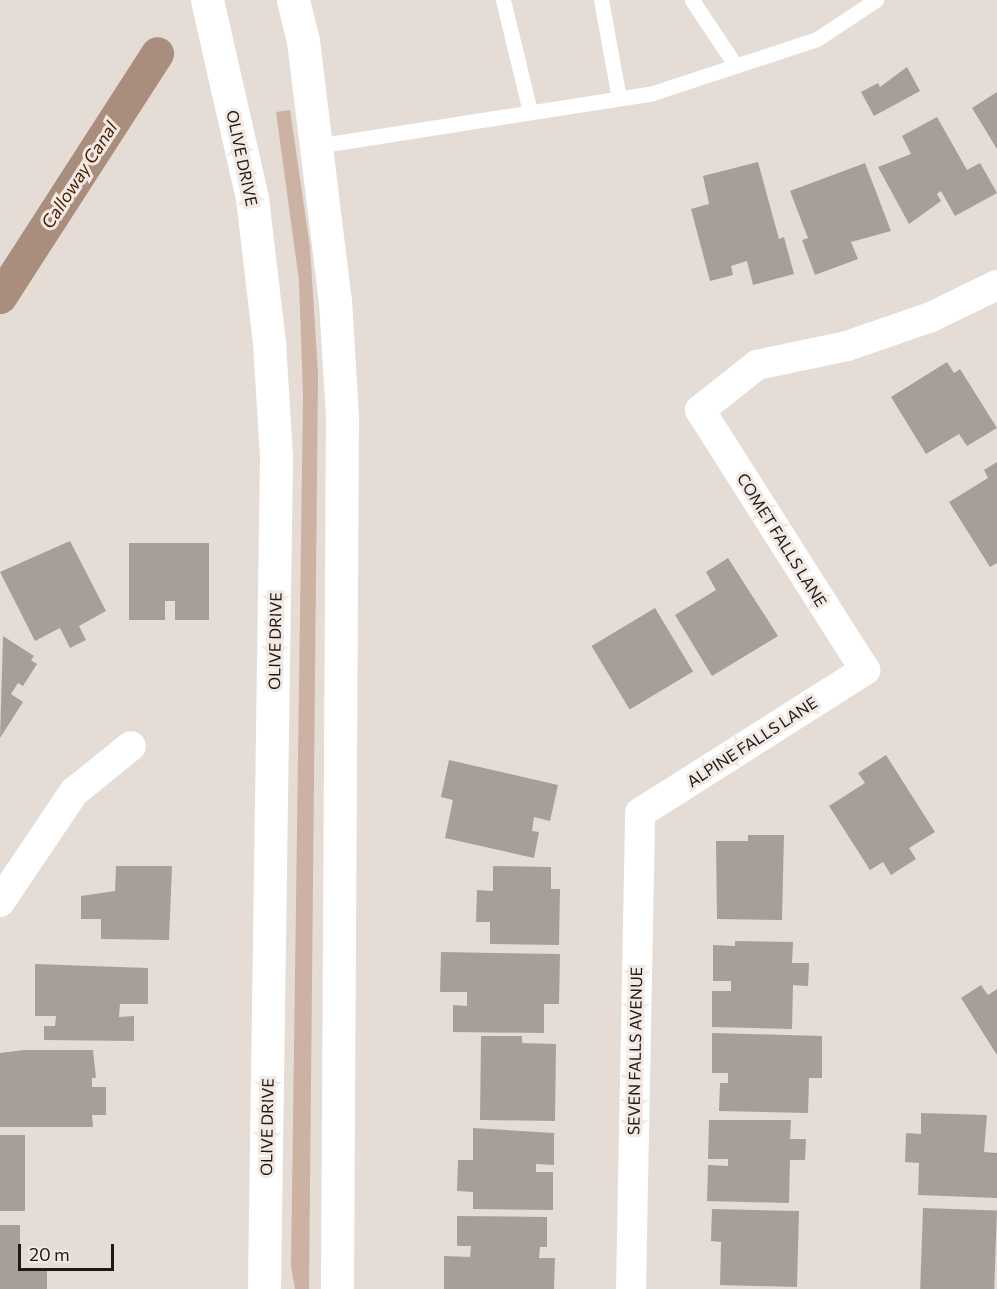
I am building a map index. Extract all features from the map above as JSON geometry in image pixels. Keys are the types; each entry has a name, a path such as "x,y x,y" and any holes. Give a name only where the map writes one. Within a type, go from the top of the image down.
{"main road":[{"name":"OLIVE DRIVE","path":"207,0 252,198 269,342 276,456 264,1289"},
{"path":"293,0 316,146 335,301 342,415 337,1289"}],"street":[{"name":"COMET FALLS LANE","path":"865,670 700,410 757,365 847,346 931,317 997,285"},
{"name":"ALPINE FALLS LANE","path":"640,813 865,670"},
{"path":"0,902 74,792 131,746"},
{"name":"SEVEN FALLS AVENUE","path":"631,1289 640,813"}],"lane":[{"path":"503,0 530,112"},
{"path":"601,0 619,98"},
{"path":"692,0 735,66"},
{"path":"316,146 653,93 817,39 876,0"}],"shaded area":[{"path":"290,110 310,247 318,374 309,1289 295,1289 291,1266 303,395 299,281 276,112"}],"building":[{"path":"907,67 920,91 874,116 861,92 878,83 880,87"},
{"path":"997,92 997,149 972,108"},
{"path":"937,117 967,170 980,163 997,193 955,216 941,191 937,194 941,201 909,224 878,167 911,154 902,136"},
{"path":"758,162 779,239 784,237 794,274 753,285 747,261 731,266 733,275 710,281 691,209 709,204 703,176"},
{"path":"865,163 891,231 851,242 858,259 815,275 802,240 808,238 790,191"},
{"path":"947,362 954,373 960,369 997,428 967,446 959,434 926,454 891,397"},
{"path":"997,462 997,563 990,567 949,502 988,478 984,470"},
{"path":"70,541 106,611 79,626 86,640 70,648 60,628 35,641 0,572"},
{"path":"129,543 209,543 209,620 175,620 175,601 165,601 165,620 129,620"},
{"path":"728,558 778,636 712,676 675,615 716,590 706,572"},
{"path":"655,608 693,671 630,710 592,646"},
{"path":"3,636 34,656 31,660 37,664 23,686 18,683 11,694 23,702 0,738"},
{"path":"886,755 935,832 909,848 916,859 891,875 883,862 870,870 829,806 865,783 858,773"},
{"path":"449,760 558,785 550,821 534,817 532,831 539,832 534,858 445,838 453,800 441,797"},
{"path":"748,835 784,835 782,920 717,919 716,841 748,841"},
{"path":"116,866 172,866 169,940 101,939 101,919 81,919 81,896 115,891"},
{"path":"493,866 551,867 551,889 560,889 559,945 490,944 490,922 476,922 477,890 493,891"},
{"path":"735,941 793,942 792,963 809,963 808,986 793,985 792,1029 712,1027 712,991 731,991 731,981 713,981 713,945 735,946"},
{"path":"441,952 560,954 559,1004 544,1004 544,1033 453,1032 453,1005 467,1006 467,992 440,992"},
{"path":"35,964 148,968 148,1004 120,1004 119,1017 134,1016 134,1041 44,1040 44,1026 55,1026 56,1016 35,1016"},
{"path":"981,985 988,995 997,989 997,1055 961,998"},
{"path":"712,1033 822,1036 822,1078 809,1078 808,1113 719,1111 720,1083 728,1083 728,1073 712,1073"},
{"path":"481,1036 522,1036 522,1043 556,1044 555,1121 480,1120"},
{"path":"24,1050 93,1050 96,1078 92,1078 92,1087 106,1087 106,1115 92,1115 93,1127 0,1127 0,1053"},
{"path":"921,1113 987,1115 984,1152 997,1153 997,1198 918,1195 919,1163 905,1162 906,1133 921,1134"},
{"path":"709,1120 791,1120 790,1139 806,1139 805,1160 790,1160 789,1203 707,1201 708,1165 728,1166 728,1159 708,1159"},
{"path":"473,1128 554,1133 554,1165 536,1164 536,1172 553,1172 553,1210 473,1209 473,1192 457,1191 458,1160 473,1160"},
{"path":"0,1135 25,1135 25,1211 0,1211"},
{"path":"923,1208 997,1211 994,1289 920,1289"},
{"path":"712,1209 799,1211 797,1287 720,1285 721,1242 711,1241"},
{"path":"457,1216 547,1217 547,1247 540,1247 539,1258 555,1258 554,1289 444,1289 444,1256 470,1257 471,1246 457,1246"},
{"path":"0,1225 20,1225 20,1271 47,1271 47,1289 0,1289"}],"waterway":[{"name":"Calloway Canal","path":"0,297 157,53"}]}
